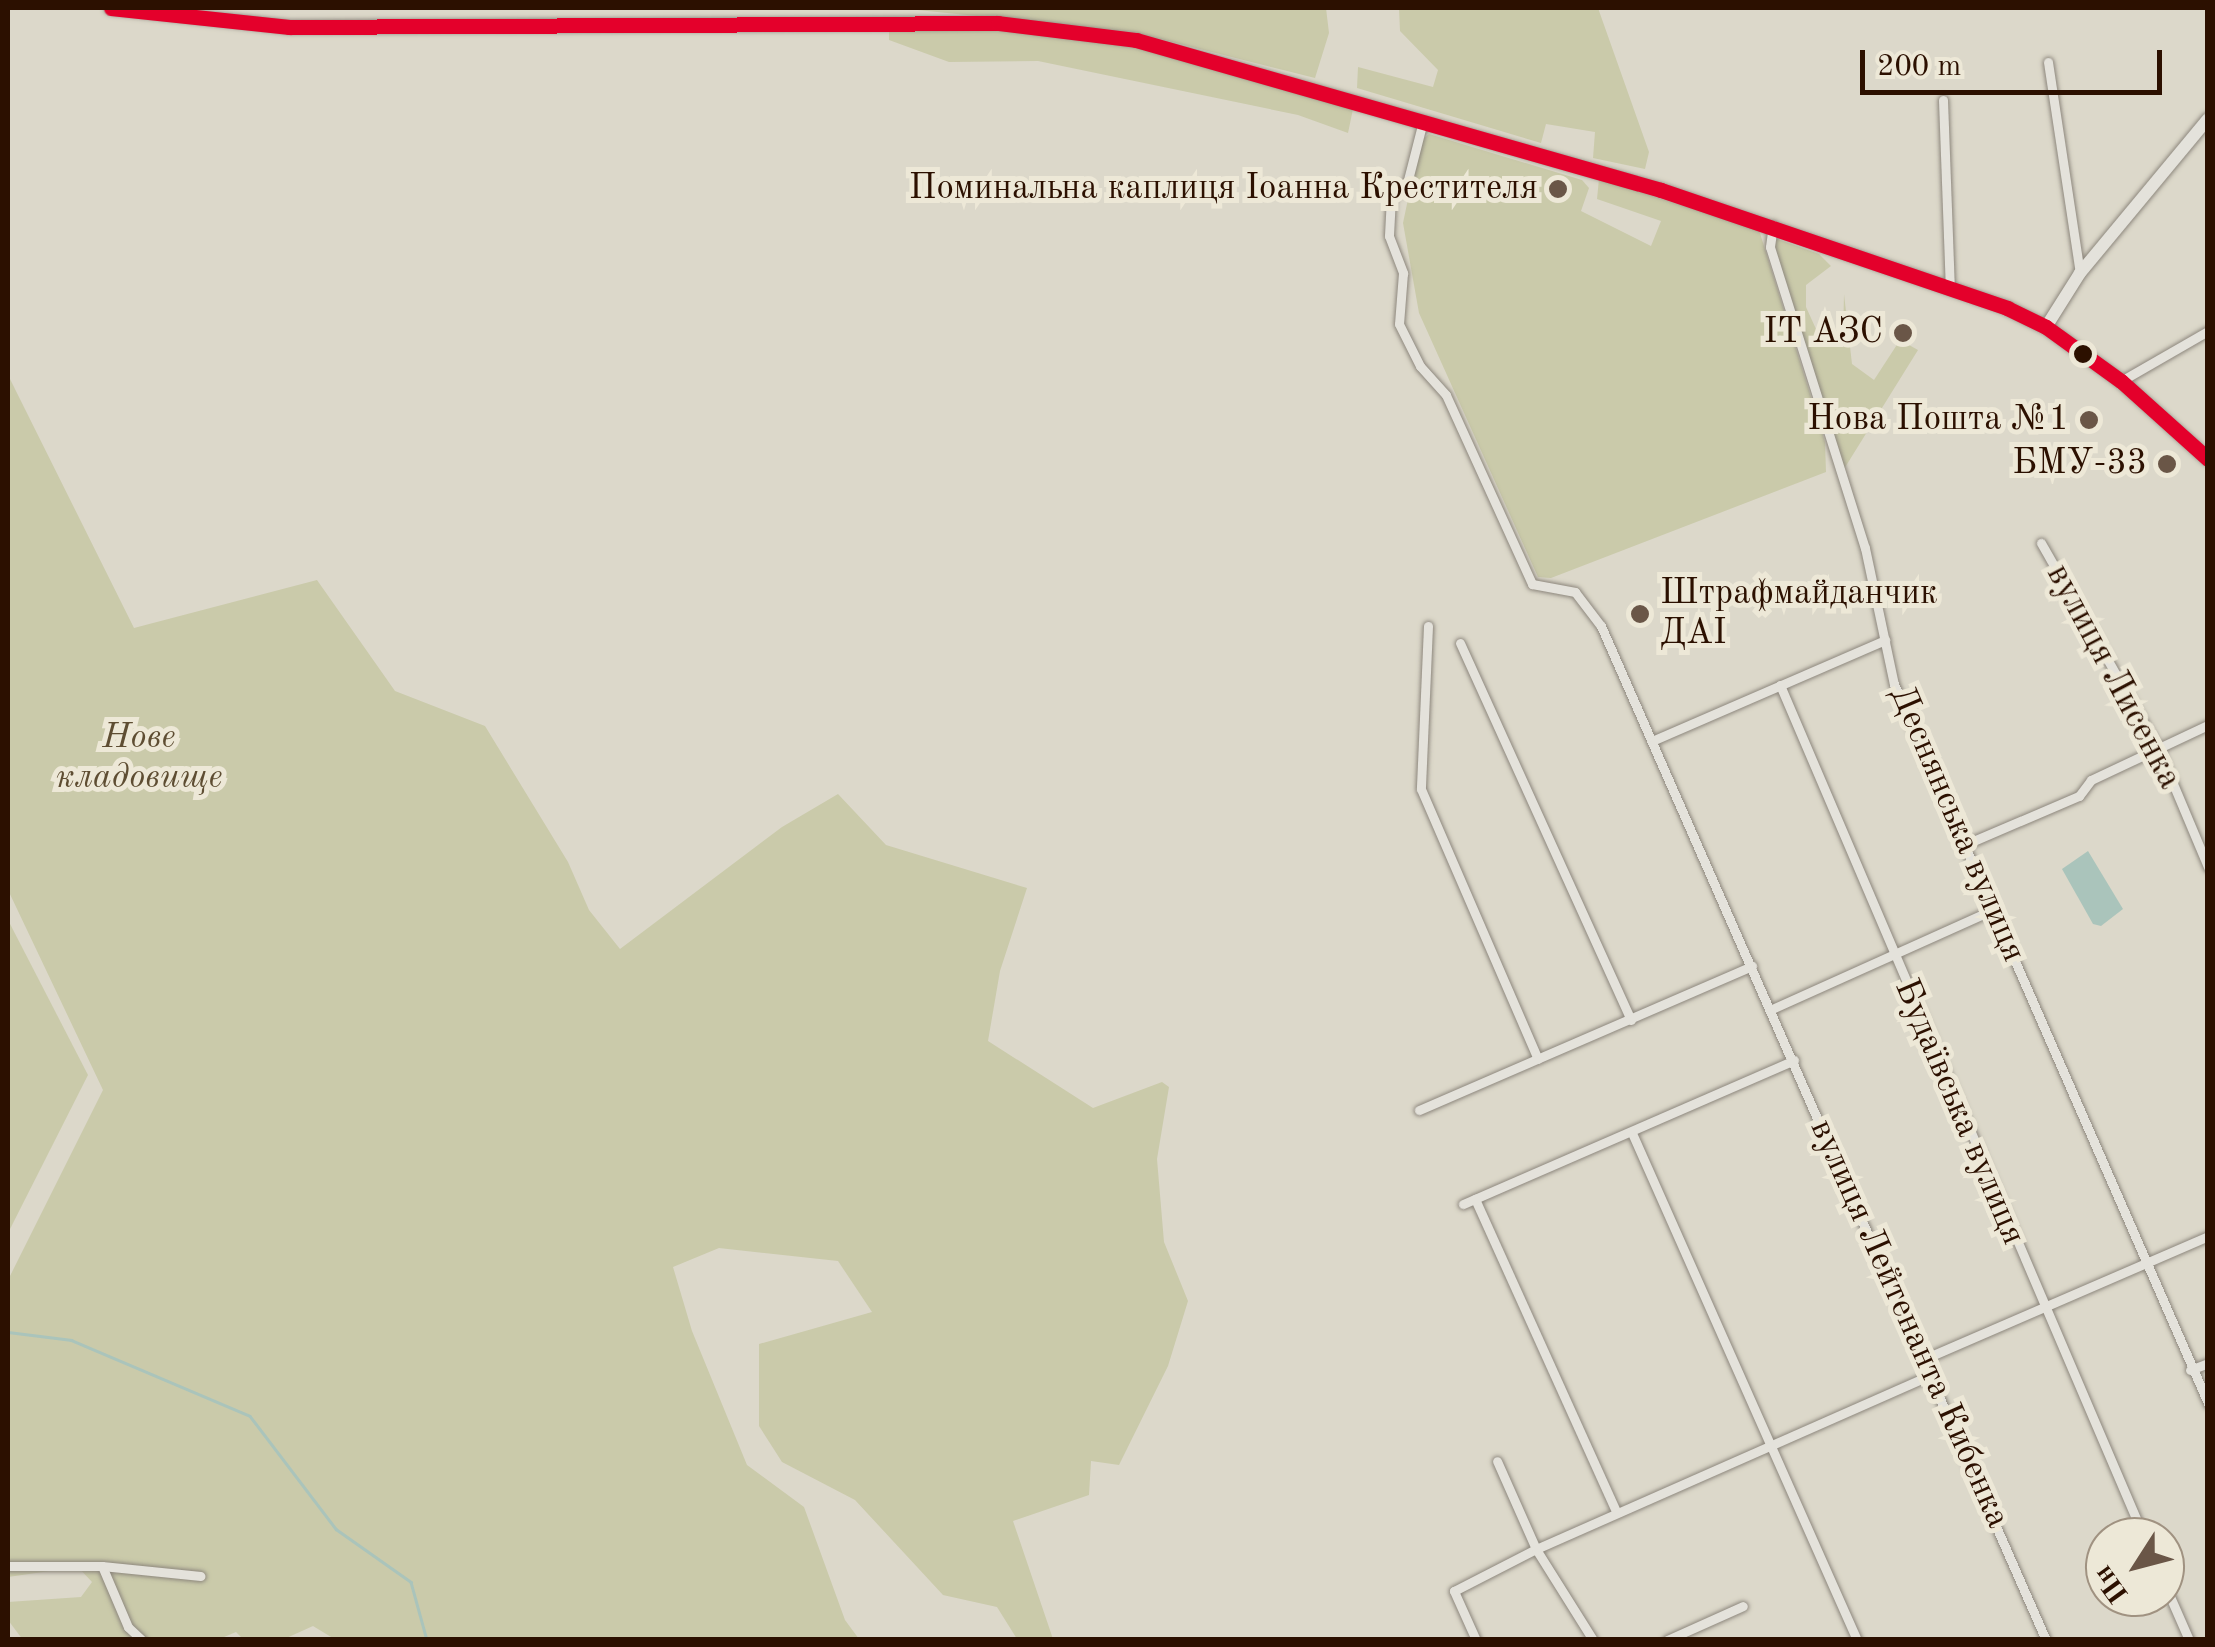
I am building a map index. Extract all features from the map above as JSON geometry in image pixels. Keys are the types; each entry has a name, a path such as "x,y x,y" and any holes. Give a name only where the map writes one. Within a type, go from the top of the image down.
{"street":[{"path":"110,8 288,27 998,23 1136,40 1423,120 1773,225 1950,287 2046,328 2121,381 2208,459"},
{"path":"2048,62 2080,274"},
{"path":"1943,100 1950,287"},
{"path":"2046,328 2080,274 2208,119"},
{"path":"1419,1110 1752,966 1654,740 1587,605 1575,592 1532,584 1446,395 1420,366 1400,324 1403,273 1389,236 1391,198 1406,184 1423,120"},
{"name":"Деснянська вулиця","path":"1773,225 1770,247 1866,548 1894,684 2190,1370 2208,1403"},
{"path":"2121,381 2208,331"},
{"name":"вулиця Лисенка","path":"2041,543 2158,748 2208,867"},
{"path":"1428,626 1421,789 1538,1060"},
{"path":"1654,740 1885,640"},
{"path":"1460,643 1632,1020"},
{"name":"Будаївська вулиця","path":"1780,685 1891,954 2135,1517"},
{"path":"1964,845 2079,796 2091,780 2208,725"},
{"path":"1772,1009 1994,909"},
{"name":"вулиця Лейтенанта Кибенка","path":"1752,966 2046,1640"},
{"path":"1463,1204 1794,1060"},
{"path":"1632,1133 1857,1640"},
{"path":"1475,1199 1616,1512"},
{"path":"1924,1359 2208,1236"},
{"path":"2190,1370 2208,1363"},
{"path":"1476,1640 1454,1591 1616,1512 1932,1375"},
{"path":"1497,1460 1536,1549 1593,1640"},
{"path":"8,1566 102,1566 200,1576"},
{"path":"102,1566 128,1627 142,1640"},
{"path":"1667,1640 1743,1606"},
{"path":"2179,1617 2189,1640"}],"green space":[{"path":"898,8 1326,8 1329,33 1315,78 1133,32"},
{"path":"1399,8 1598,8 1649,152 1645,169 1593,158 1595,132 1546,124 1541,143 1357,88 1358,67 1433,87 1438,70 1400,31"},
{"path":"1001,29 1135,43 1353,109 1348,133 1298,115 1038,61 949,62 889,40 889,30"},
{"path":"1429,134 1582,180 1589,188 1581,211 1651,246 1661,221 1597,199 1599,179 1759,230 1825,442 1826,472 1551,578 1538,577 1419,313 1403,223 1420,142"},
{"path":"1777,239 1819,254 1831,266 1806,285 1806,307 1821,340 1843,338 1844,294 1852,364 1874,380 1900,340 1918,350 1844,469 1774,248"},
{"name":"Нове кладовище","path":"8,375 134,628 317,580 395,691 485,726 568,862 589,910 620,949 782,827 838,794 886,845 1027,888 1000,971 988,1041 1093,1108 1162,1082 1169,1087 1157,1159 1164,1242 1188,1301 1168,1366 1119,1465 1091,1461 1089,1495 1013,1521 1053,1639 1017,1639 997,1607 943,1595 855,1500 782,1462 759,1426 759,1344 872,1312 838,1261 719,1248 673,1267 692,1331 747,1465 804,1507 845,1620 859,1639 336,1640 313,1626 282,1640 243,1639 236,1632 217,1640 23,1640 8,1620 8,1602 81,1597 92,1582 78,1567 8,1577 8,1280 103,1090 8,890"},
{"path":"8,920 88,1075 8,1233"}],"water":[{"path":"2088,851 2123,909 2101,926 2093,924 2062,869"}],"waterway":[{"path":"8,1332 71,1340 250,1416 336,1529 411,1582 427,1640"}],"transit line":[{"path":"111,8 289,27 998,23 1136,40 1661,190 2007,308 2046,327 2121,381 2208,459"}],"place":[{"name":"Поминальна каплиця Іоанна Крестителя","path":"1558,189"},
{"name":"ІТ АЗС","path":"1903,333"},
{"name":"Нова Пошта №1","path":"2089,420"},
{"name":"БМУ-33","path":"2167,464"},
{"name":"Штрафмайданчик ДАІ","path":"1640,614"}]}
